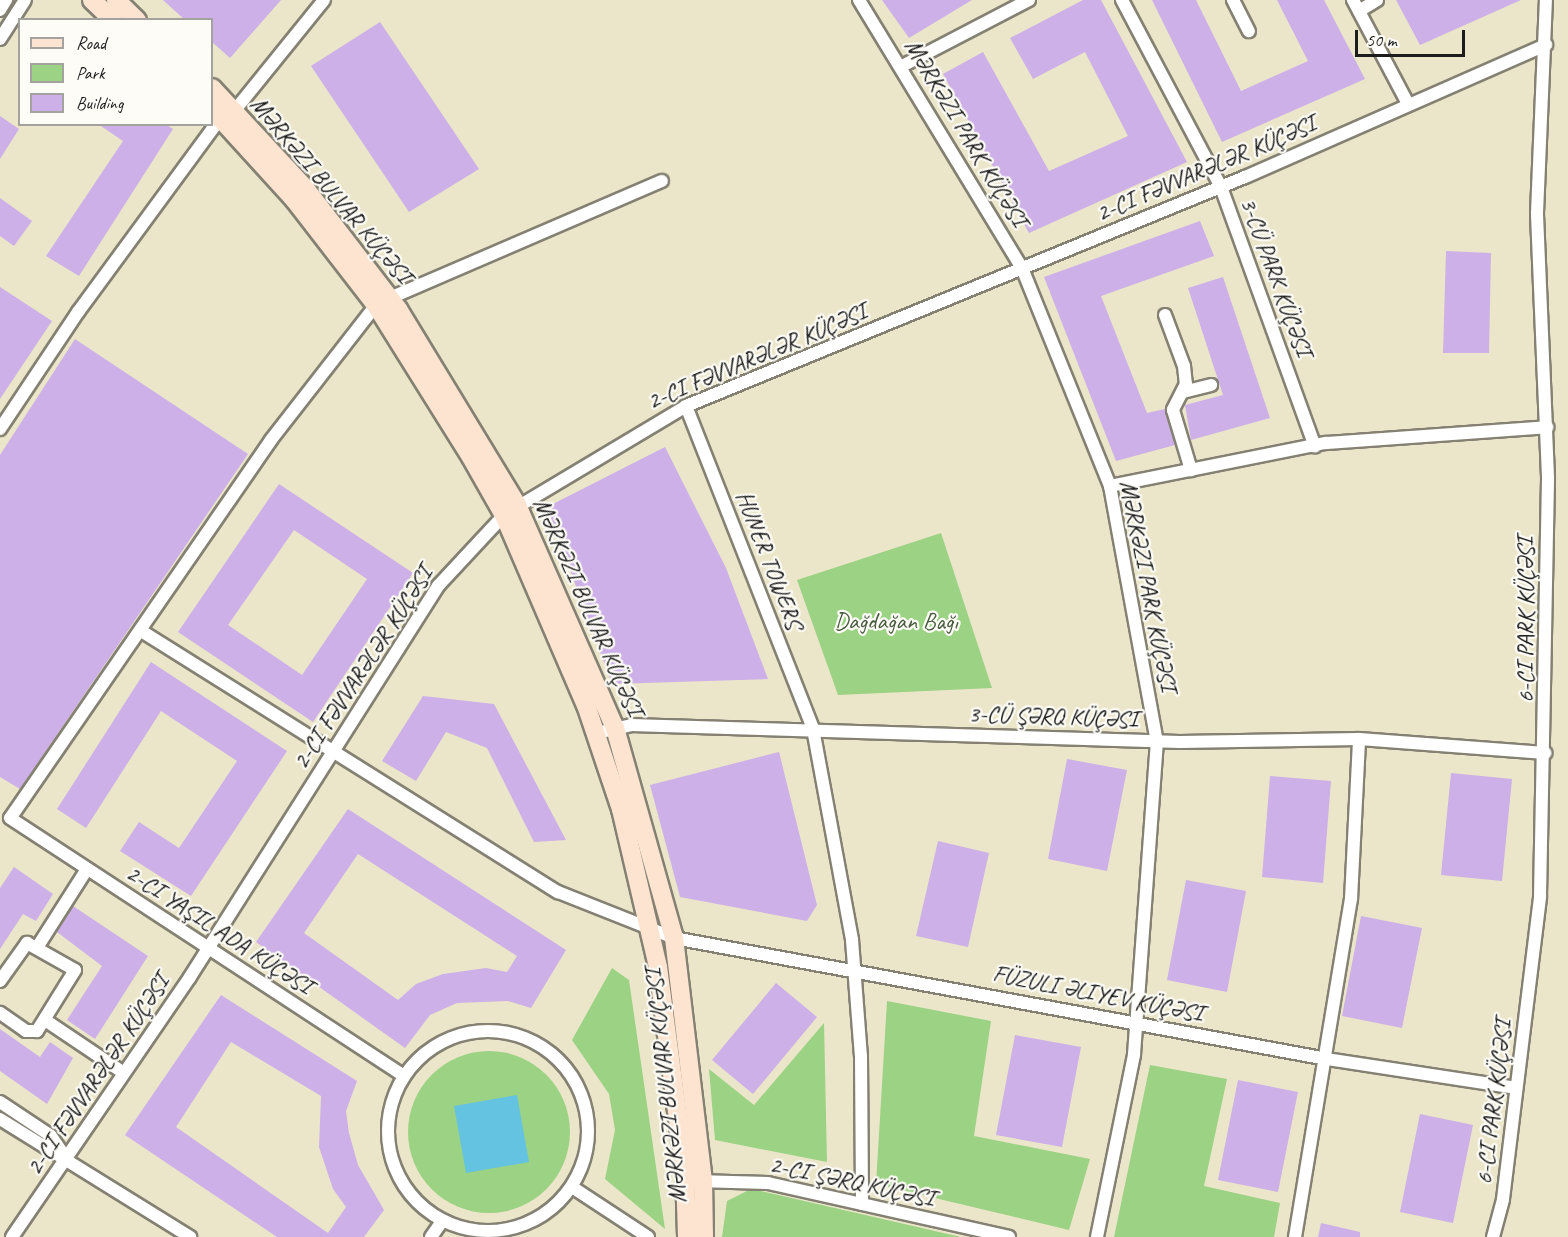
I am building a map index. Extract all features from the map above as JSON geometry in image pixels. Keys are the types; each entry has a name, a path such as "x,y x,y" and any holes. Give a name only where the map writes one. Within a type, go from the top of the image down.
{"street":[{"path":"0,10 6,0"},
{"path":"0,39 25,0"},
{"path":"92,0 111,18"},
{"path":"116,0 135,18"},
{"path":"213,124 324,0"},
{"name":"MƏRKƏZI PARK KÜÇƏSI","path":"860,0 904,65 1022,268 1110,486 1157,741 1137,1022 1097,1237"},
{"path":"904,65 1029,0"},
{"name":"3-CÜ PARK KÜÇƏSI","path":"1122,0 1221,187 1314,446"},
{"path":"1233,0 1249,30"},
{"path":"1377,0 1356,6 1408,104"},
{"path":"1493,1237 1503,1199 1540,896 1545,753 1547,427 1537,213 1546,45 1546,0"},
{"name":"2-CI FƏVVARƏLƏR KÜÇƏSI","path":"12,1237 208,948 438,586 511,510 686,406 1221,187 1546,45"},
{"name":"MƏRKƏZI BULVAR KÜÇƏSI","path":"213,90 222,112 325,212 383,302 511,510 615,728 674,938 694,1181 687,1237"},
{"path":"0,429 78,312 212,126"},
{"path":"404,1076 10,819 143,632 271,440 383,302 662,182"},
{"path":"1165,315 1184,366 1183,392 1173,410 1191,470"},
{"path":"1183,392 1211,385"},
{"name":"HUNER TOWERS","path":"686,406 813,729 855,970 862,1204"},
{"path":"1110,486 1314,446 1451,430 1547,427"},
{"name":"MƏRKƏZI BULVAR KÜÇƏSI","path":"511,510 597,733 621,808 648,927 704,1237"},
{"name":"FÜZULI ƏLIYEV KÜÇƏSI","path":"143,632 558,892 674,938 1327,1059 1515,1088"},
{"name":"3-CÜ ŞƏRQ KÜÇƏSI","path":"597,733 615,728 813,729 1157,741 1359,739 1545,753"},
{"path":"1295,1237 1327,1059 1351,899 1359,739"},
{"path":"38,946 87,869"},
{"path":"0,981 27,943 38,946 75,970 45,1020 31,1033 0,1012"},
{"path":"45,1020 124,1073"},
{"path":"484,1031 515,1035 544,1048 567,1069 585,1107 585,1158 572,1187 555,1207 507,1230 480,1231 442,1221 408,1192 394,1165 389,1125 404,1076 425,1053 453,1037 484,1031"},
{"path":"0,1102 51,1136 66,1158"},
{"path":"0,1119 190,1237"},
{"name":"2-CI ŞƏRQ KÜÇƏSI","path":"694,1181 768,1183 1009,1237"},
{"path":"572,1187 648,1237"},
{"path":"431,1237 442,1221"}],"green space":[{"name":"Dağdağan Bağı","path":"941,533 992,688 838,695 797,580"},
{"path":"612,968 629,980 665,1229 605,1179 615,1130 609,1094 572,1040"},
{"path":"887,1001 991,1021 974,1136 1090,1159 1069,1230 876,1184"},
{"path":"824,1023 827,1162 715,1140 709,1069 754,1105"},
{"path":"489,1051 505,1052 520,1057 546,1075 564,1101 569,1116 569,1148 564,1163 546,1189 520,1207 505,1212 489,1213 473,1212 458,1207 432,1189 414,1163 409,1148 408,1132 409,1116 414,1101 432,1075 458,1057 473,1052"},
{"path":"1150,1065 1227,1079 1204,1186 1280,1203 1274,1237 1114,1237"},
{"path":"751,1189 961,1237 722,1237 727,1201"}],"water":[{"path":"517,1095 529,1162 466,1173 454,1106"}],"building":[{"path":"163,0 281,0 230,58 213,43 213,18 183,18"},
{"path":"882,0 972,0 909,38"},
{"path":"1083,0 1101,0 1187,162 1029,233 943,74 983,52 1049,171 1128,136 1085,52 1033,79 1010,38"},
{"path":"1152,0 1196,0 1241,91 1308,61 1277,0 1324,0 1365,79 1222,142"},
{"path":"1396,0 1521,0 1420,45"},
{"path":"380,22 479,169 409,212 311,66"},
{"path":"0,116 19,129 0,159"},
{"path":"101,126 168,126 173,129 79,276 46,256 123,141"},
{"path":"0,198 32,221 14,246 0,236"},
{"path":"1200,221 1214,256 1101,296 1147,413 1165,409 1175,445 1116,461 1044,277"},
{"path":"1446,251 1491,253 1489,353 1443,353"},
{"path":"1223,277 1270,418 1191,440 1185,405 1223,395 1188,288"},
{"path":"0,287 52,321 0,399"},
{"path":"75,339 248,454 20,789 0,777 0,455"},
{"path":"665,447 726,568 768,679 612,684 547,507"},
{"path":"279,484 413,573 313,722 178,632","holes":["294,530 367,579 302,675 228,625"]},
{"path":"151,662 287,751 191,896 120,851 139,822 179,848 237,761 161,711 86,828 57,809"},
{"path":"423,696 494,704 566,840 534,842 487,748 446,732 416,781 382,761"},
{"path":"779,752 817,905 807,921 680,897 650,785"},
{"path":"1067,759 1127,770 1107,871 1048,859"},
{"path":"1451,773 1512,779 1502,881 1441,875"},
{"path":"1270,776 1331,781 1323,883 1262,877"},
{"path":"348,809 566,950 531,1008 508,1001 457,1003 430,1015 405,1048 256,942","holes":["358,854 517,956 507,972 486,968 443,974 416,984 398,1000 304,933"]},
{"path":"938,841 989,853 968,947 916,936"},
{"path":"14,867 53,894 36,921 23,914 0,949 0,888"},
{"path":"1186,880 1246,891 1227,992 1167,980"},
{"path":"73,906 148,956 95,1039 67,1020 102,966 57,932"},
{"path":"1361,916 1422,928 1402,1028 1342,1016"},
{"path":"776,983 817,1017 753,1094 712,1060"},
{"path":"221,995 357,1081 346,1111 349,1133 358,1165 384,1210 364,1237 277,1237 125,1135","holes":["231,1042 321,1096 319,1147 333,1189 346,1207 328,1233 176,1127"]},
{"path":"0,1029 40,1057 50,1042 73,1058 47,1104 0,1071"},
{"path":"1015,1035 1081,1047 1062,1147 996,1135"},
{"path":"1238,1080 1298,1092 1278,1192 1218,1180"},
{"path":"1420,1114 1473,1125 1453,1223 1400,1212"},
{"path":"1321,1223 1360,1232 1360,1237 1318,1237"}]}
